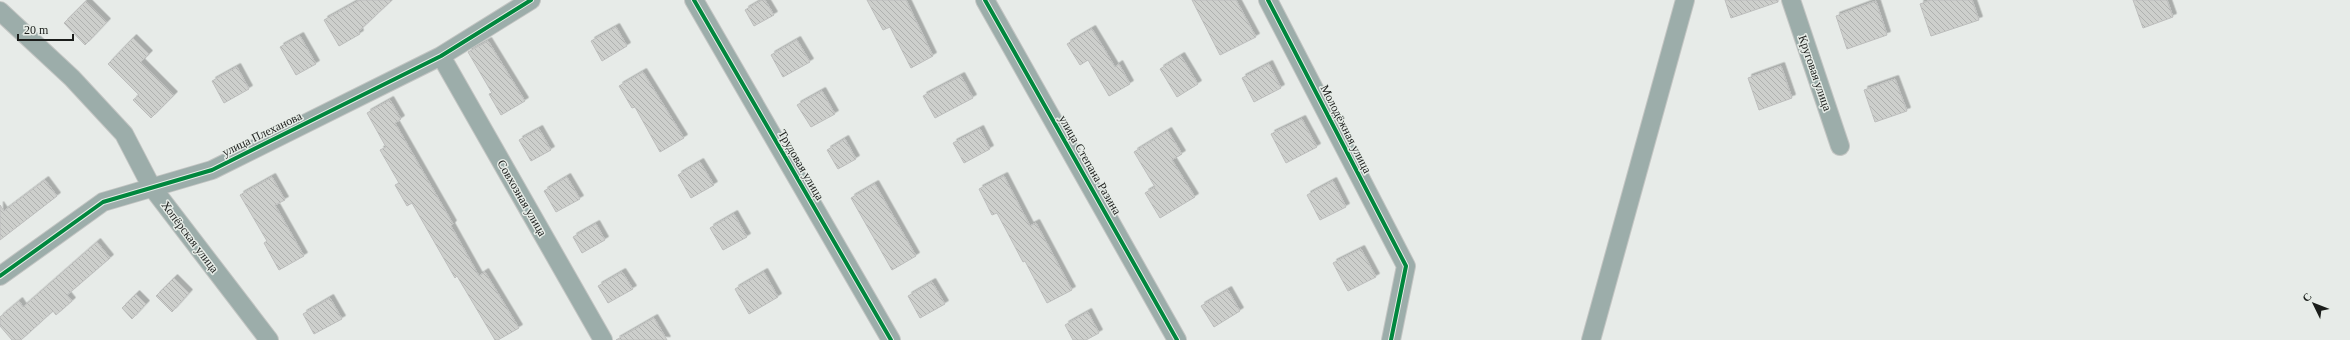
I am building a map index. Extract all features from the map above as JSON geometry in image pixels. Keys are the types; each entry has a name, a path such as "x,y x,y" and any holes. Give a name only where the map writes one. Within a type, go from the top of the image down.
{"street":[{"name":"улица Плеханова","path":"0,276 103,202 151,186 212,170 441,56 531,0"},
{"name":"Трудовая улица","path":"694,0 891,340"},
{"name":"улица Степана Разина","path":"985,0 1176,340"},
{"name":"Молодёжная улица","path":"1268,0 1406,266 1391,340"},
{"path":"1591,340 1685,0"},
{"name":"Круговая улица","path":"1791,0 1840,146"},
{"name":"Хопёрская улица","path":"0,11 72,78 124,134 151,186 269,340"},
{"name":"Совхозная улица","path":"441,56 603,340"}],"building":[{"path":"360,0 392,0 359,31 360,34 339,46 324,20"},
{"path":"762,0 765,0 774,15 754,26 745,10"},
{"path":"867,0 906,0 933,56 911,68 890,27 883,30"},
{"path":"1192,0 1236,0 1256,37 1220,55"},
{"path":"1725,0 1778,0 1778,2 1731,18"},
{"path":"1931,0 1972,0 1979,20 1931,36 1920,4"},
{"path":"2133,0 2167,0 2173,17 2143,28"},
{"path":"86,1 107,22 85,45 64,23"},
{"path":"1876,1 1887,35 1847,49 1836,16"},
{"path":"616,27 627,46 602,61 591,41"},
{"path":"1092,29 1115,67 1119,64 1130,84 1109,96 1088,60 1080,65 1067,44"},
{"path":"300,36 316,64 296,75 280,47"},
{"path":"133,38 149,54 141,62 174,95 151,118 133,100 139,95 108,64"},
{"path":"797,40 810,62 783,77 771,55"},
{"path":"488,41 525,101 501,115 489,94 492,93 468,52"},
{"path":"1181,56 1198,84 1177,97 1160,69"},
{"path":"1269,64 1281,88 1254,102 1242,78"},
{"path":"1781,66 1792,98 1759,110 1748,78"},
{"path":"237,67 249,89 224,103 212,81"},
{"path":"643,72 684,138 660,152 635,107 632,108 619,86"},
{"path":"961,76 973,98 935,118 923,96"},
{"path":"1895,79 1907,111 1875,122 1864,90"},
{"path":"822,91 835,114 811,127 797,105"},
{"path":"390,100 401,119 395,123 453,224 451,226 479,276 485,272 519,328 498,340 495,340 457,276 455,278 412,203 407,206 395,185 399,183 380,150 386,147 367,113"},
{"path":"1302,119 1317,147 1286,163 1271,134"},
{"path":"539,129 551,150 531,161 519,140"},
{"path":"980,129 990,149 964,163 953,143"},
{"path":"1168,131 1182,154 1172,160 1195,197 1160,218 1145,193 1155,187 1134,152"},
{"path":"845,139 856,159 838,169 827,150"},
{"path":"700,162 714,185 691,198 678,175"},
{"path":"1004,176 1030,226 1036,223 1072,290 1047,303 997,213 992,215 979,189"},
{"path":"272,177 285,200 275,205 304,256 279,270 264,243 267,241 240,195"},
{"path":"567,177 580,199 556,212 544,191"},
{"path":"45,180 57,196 0,240 0,205 4,211"},
{"path":"1333,181 1346,207 1320,220 1307,195"},
{"path":"875,184 916,256 892,270 851,198"},
{"path":"734,214 747,237 723,250 710,228"},
{"path":"596,224 605,240 582,253 573,237"},
{"path":"97,242 110,258 67,295 72,301 56,315 53,311 21,340 12,340 0,326 0,317 19,301 23,307"},
{"path":"1361,249 1376,277 1348,291 1333,263"},
{"path":"622,272 633,289 608,303 598,286"},
{"path":"764,272 778,297 749,314 735,289"},
{"path":"174,278 189,293 172,312 156,296"},
{"path":"932,282 945,304 920,318 908,296"},
{"path":"1228,290 1240,311 1214,327 1201,306"},
{"path":"136,294 146,304 132,319 122,308"},
{"path":"330,298 342,319 314,334 303,314"},
{"path":"1088,312 1099,333 1086,340 1073,340 1065,325"},
{"path":"654,318 667,340 616,340"}],"cycle path":[{"path":"0,276 103,202 212,170 441,56 531,0"},
{"path":"694,0 891,340"},
{"path":"985,0 1177,340"},
{"path":"1268,0 1406,266 1391,340"}]}
